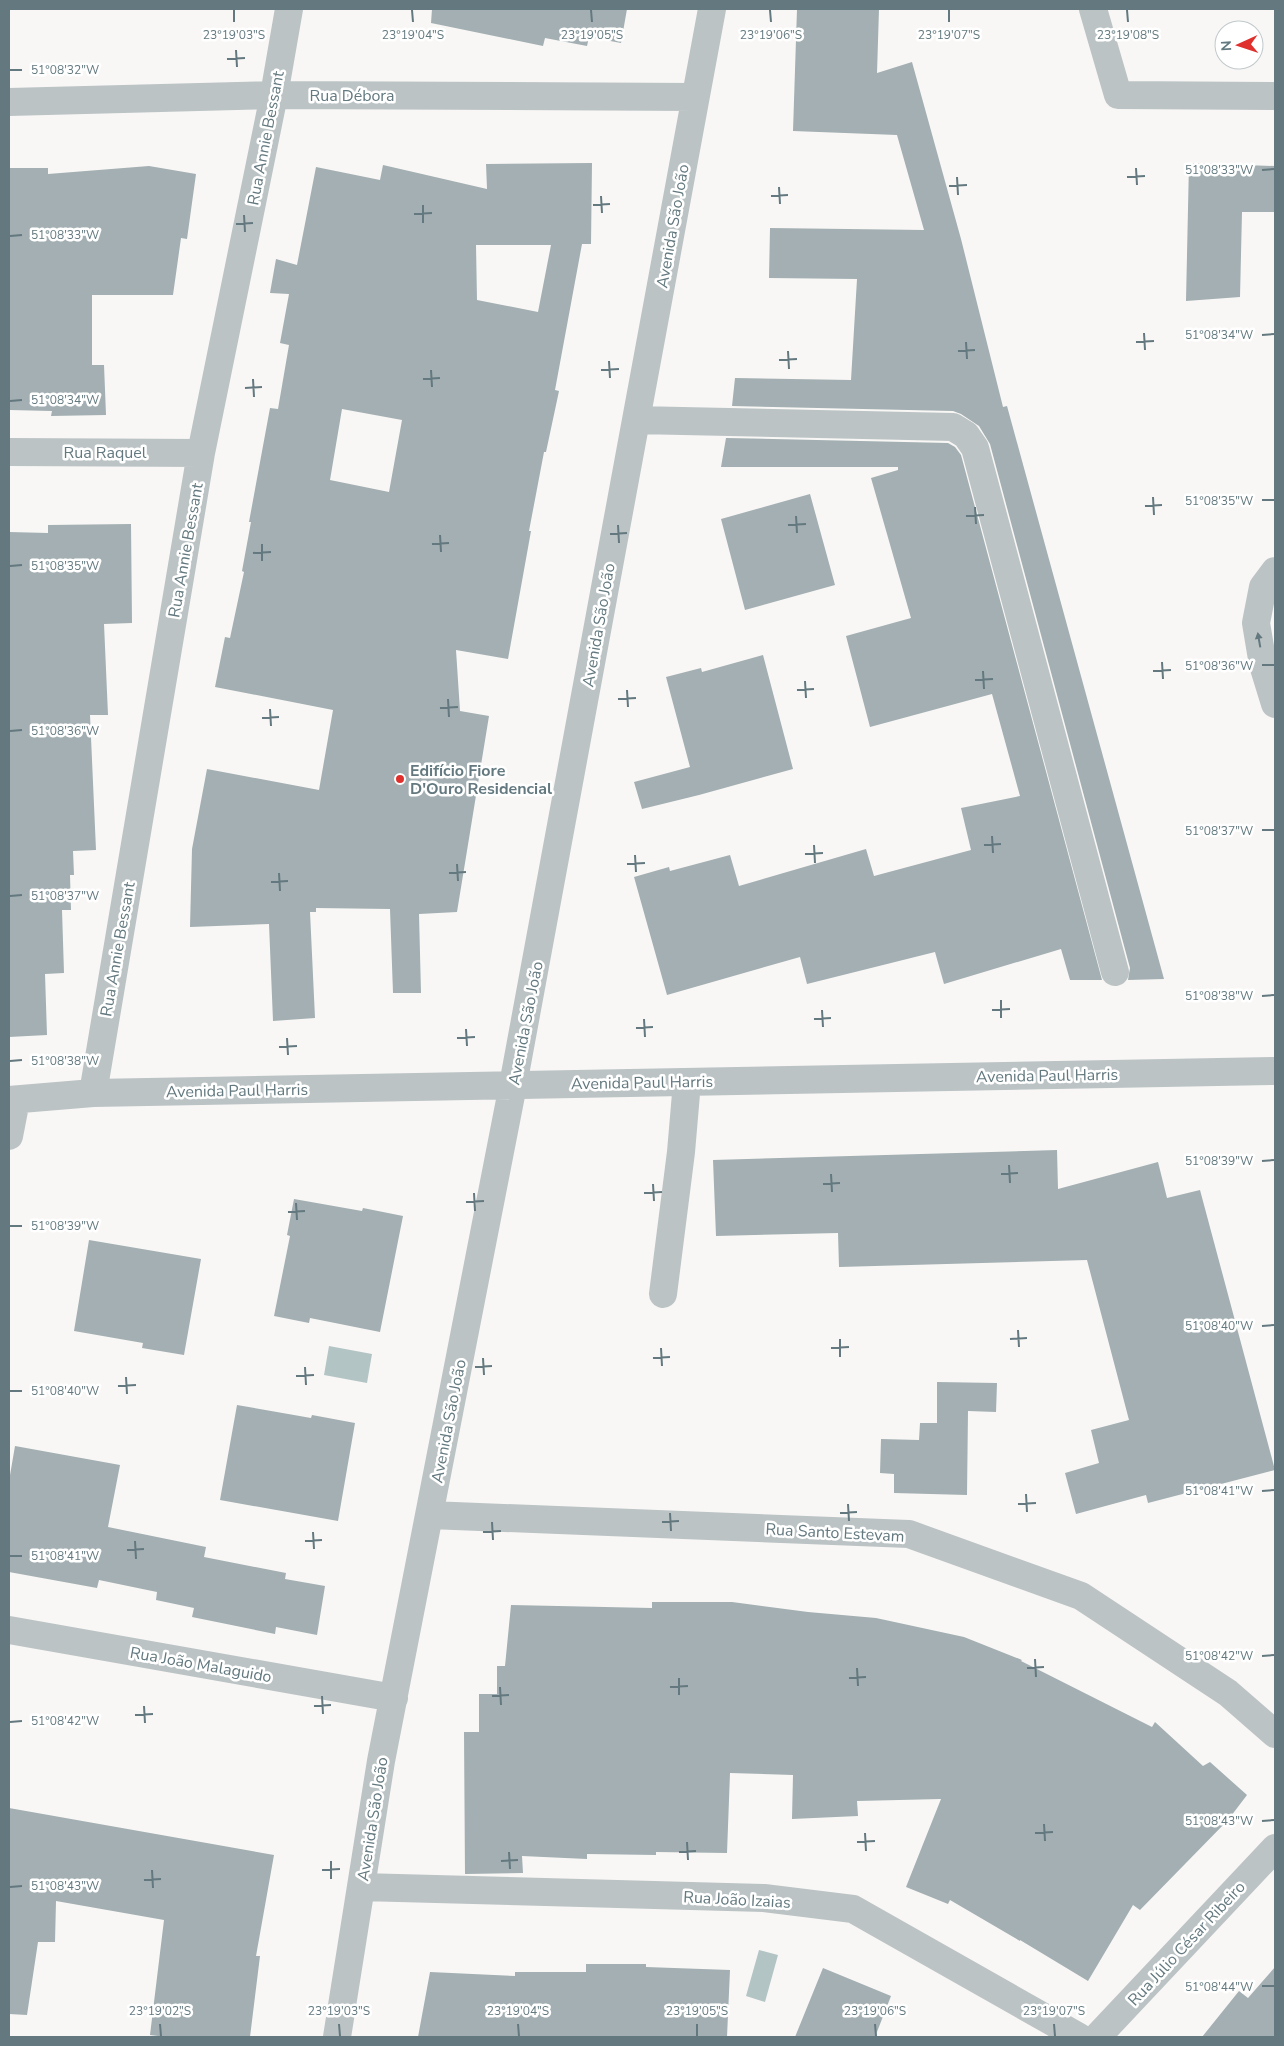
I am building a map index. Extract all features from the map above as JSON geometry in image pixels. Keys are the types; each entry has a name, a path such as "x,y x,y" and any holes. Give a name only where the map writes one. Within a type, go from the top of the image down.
{"street":[{"name":"Rua Annie Bessant","path":"93,1093 201,453 274,94 289,9"},
{"name":"Avenida São João","path":"338,2037 381,1761 513,1085 712,9"},
{"path":"1093,9 1118,96 1275,96"},
{"name":"Rua Débora","path":"9,102 274,94 695,98"},
{"path":"636,420 953,427 966,435 975,448 1116,972"},
{"name":"Rua Raquel","path":"9,452 201,453"},
{"path":"1275,572 1263,587 1256,623 1263,665 1275,704"},
{"name":"Avenida Paul Harris","path":"12,1100 93,1093 1275,1071"},
{"path":"662,1294 682,1152 687,1082"},
{"path":"9,1136 12,1100"},
{"name":"Rua Santo Estevam","path":"430,1515 909,1534 1081,1596 1228,1693 1275,1734"},
{"name":"Rua João Malaguido","path":"9,1630 394,1698"},
{"name":"Rua Júlio César Ribeiro","path":"1097,2037 1275,1848"},
{"name":"Rua João Izaias","path":"361,1888 764,1898 853,1909 1079,2037"}],"shaded area":[{"path":"329,1346 372,1354 367,1383 324,1375"},
{"path":"759,1950 778,1955 765,2002 746,1996"}],"building":[{"path":"432,9 627,9 621,43 589,37 587,46 545,38 543,46 431,23"},
{"path":"797,9 879,9 877,73 912,62 961,239 1003,407 1007,406 1164,979 1128,980 1130,968 990,444 979,426 953,411 732,406 735,378 851,380 857,279 769,278 770,228 924,230 897,135 793,131"},
{"path":"592,163 591,244 582,244 555,390 559,391 546,452 544,452 508,659 456,650 460,711 489,716 457,912 419,914 421,993 393,993 390,909 316,908 316,912 310,912 315,1018 273,1021 269,924 190,927 192,849 207,769 319,790 333,710 215,687 225,637 230,638 244,572 242,571 251,522 249,522 270,408 278,409 289,345 280,343 289,294 270,293 276,259 297,265 316,167 380,180 383,165 487,189 486,164","holes":["476,245 551,245 538,312 477,300","342,409 402,420 389,492 330,480"]},
{"path":"1189,163 1275,166 1275,212 1242,212 1240,297 1186,301"},
{"path":"149,166 196,174 187,239 181,238 173,295 92,295 92,365 104,365 106,415 51,416 52,411 9,410 9,168 48,168 48,174"},
{"path":"726,438 948,443 955,447 961,455 1102,980 1070,980 1061,949 944,984 935,952 807,984 800,957 667,995 634,877 669,867 670,871 730,855 739,886 866,849 874,876 971,850 961,808 1020,796 992,694 870,727 846,636 911,618 871,478 898,470 898,467 721,467"},
{"path":"810,494 835,585 745,610 721,519"},
{"path":"131,524 132,623 104,624 108,715 90,715 96,850 73,851 74,875 70,875 71,910 62,910 64,973 45,974 47,1035 9,1037 9,532 48,533 48,525"},
{"path":"763,655 793,769 642,809 634,782 690,767 666,677 701,668 702,672"},
{"path":"1057,1150 1058,1189 1158,1162 1167,1198 1200,1190 1275,1470 1148,1503 1146,1495 1076,1514 1065,1473 1099,1463 1091,1430 1129,1420 1087,1260 839,1267 838,1233 716,1236 713,1160"},
{"path":"294,1199 362,1211 363,1208 403,1216 380,1332 310,1318 309,1323 274,1316 290,1236 287,1235"},
{"path":"89,1240 201,1259 184,1355 142,1348 143,1343 74,1331"},
{"path":"937,1382 997,1383 996,1412 968,1411 967,1495 894,1493 894,1474 880,1473 881,1439 919,1440 920,1423 937,1423"},
{"path":"237,1405 311,1418 312,1415 355,1423 338,1521 220,1500"},
{"path":"15,1446 120,1465 108,1527 206,1547 204,1557 286,1573 285,1579 325,1586 317,1635 276,1627 275,1634 192,1617 194,1608 156,1600 157,1592 99,1580 97,1588 9,1572 9,1481"},
{"path":"652,1602 732,1602 808,1612 876,1618 964,1637 1022,1660 1152,1727 1155,1722 1203,1766 1210,1762 1247,1795 1228,1820 1140,1910 1133,1905 1088,1981 950,1900 948,1904 906,1887 941,1799 857,1801 858,1816 792,1819 793,1775 730,1773 727,1853 656,1852 656,1855 587,1854 587,1859 522,1856 523,1873 465,1874 464,1732 479,1732 479,1694 497,1694 497,1666 505,1666 511,1605 652,1608"},
{"path":"9,1808 274,1855 256,1956 260,1956 250,2037 166,2037 150,2035 164,1920 56,1901 55,1942 38,1942 27,2015 9,2014"},
{"path":"586,1964 646,1964 646,1967 730,1970 727,2037 418,2037 430,1972 515,1976 515,1972 586,1972"},
{"path":"1275,1967 1275,2037 1202,2037 1239,1991 1248,1998"},
{"path":"823,1968 891,1996 875,2037 795,2037"}],"place":[{"name":"Edifício Fiore D'Ouro Residencial","path":"400,779"}]}
